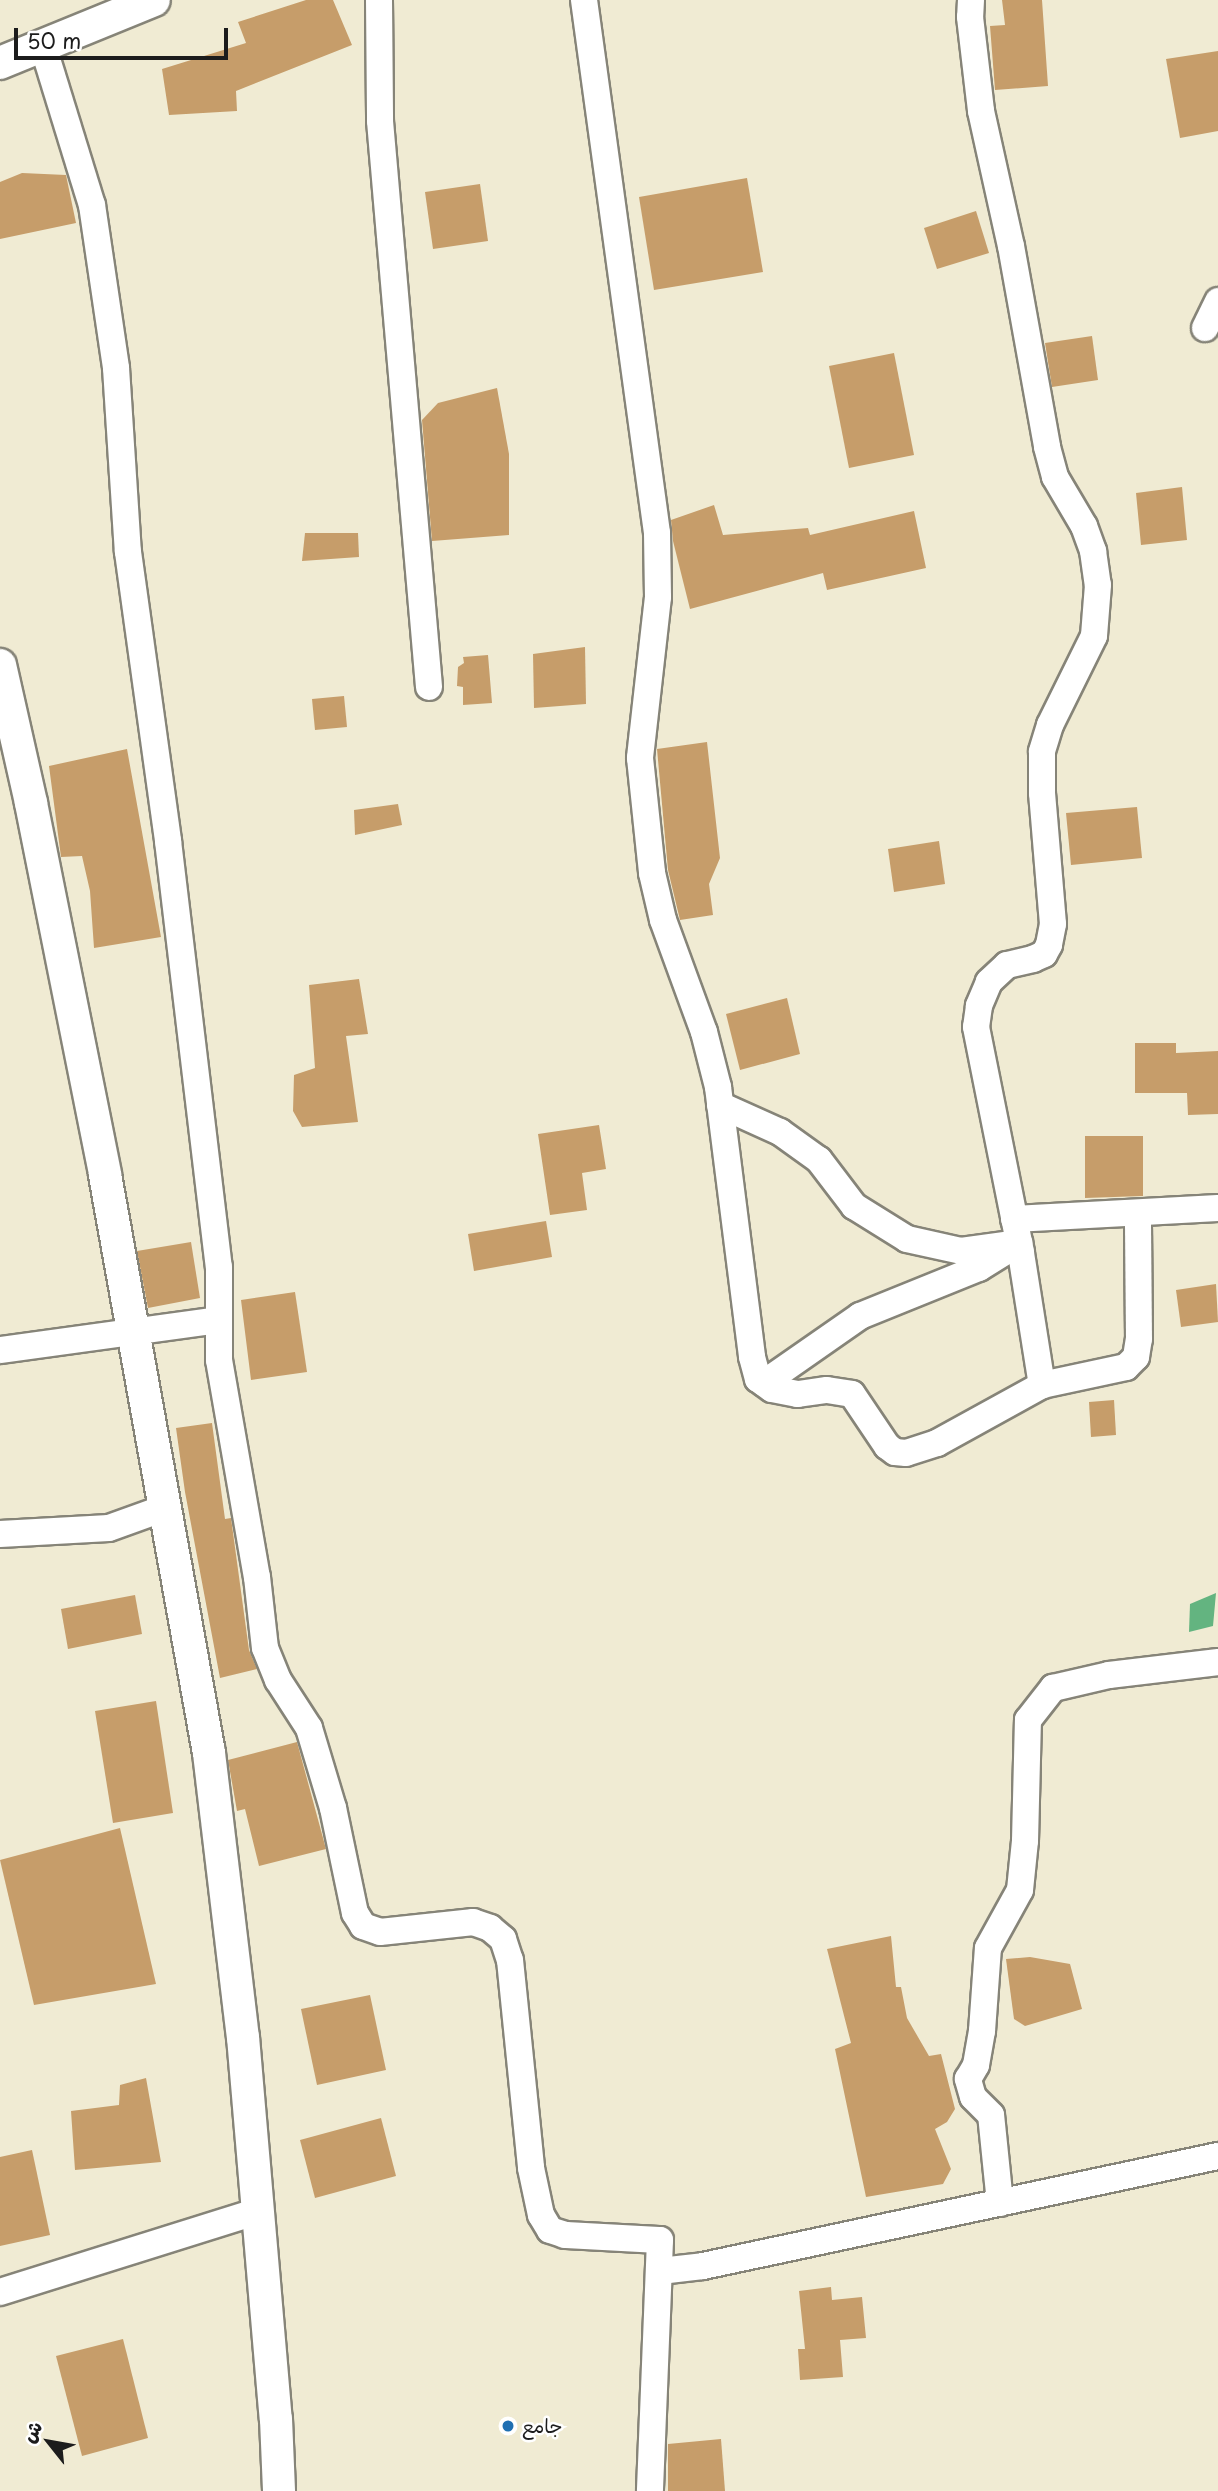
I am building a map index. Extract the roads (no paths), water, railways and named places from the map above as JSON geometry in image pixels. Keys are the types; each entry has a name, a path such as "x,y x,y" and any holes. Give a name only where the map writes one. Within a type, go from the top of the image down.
{"street":[{"path":"0,63 154,0"},
{"path":"379,0 380,121 429,687"},
{"path":"584,0 657,533 658,597 640,758 653,873 676,961 704,1032 720,1105 752,1357 758,1380 772,1389 798,1394 828,1390 852,1394 887,1446 895,1452 906,1453 937,1443 1042,1385 1125,1367 1136,1357 1139,1339 1138,1213"},
{"path":"971,0 970,17 981,111 1011,246 1047,447 1055,477 1088,538 1098,585 1094,636 1050,725 1042,752 1042,793 1053,924 1049,945 1044,954 1007,965 989,982 979,1006 976,1027 1016,1231 1042,1385"},
{"path":"43,46 92,205 116,368 128,552 168,841 219,1267 219,1360 257,1577 265,1648 278,1680 309,1728 333,1808 355,1913 363,1926 380,1932 473,1922 490,1928 503,1939 510,1960 522,2092 541,2215 550,2230 565,2235 660,2240 650,2491"},
{"path":"1205,328 1218,301"},
{"path":"0,665 32,803 133,1331 209,1753 243,2037 279,2491"},
{"path":"720,1105 780,1132 819,1160 854,1206 907,1239 961,1251 1016,1231 1138,1213 1218,1208"},
{"path":"764,1384 860,1316 979,1268 1016,1231"},
{"path":"0,1350 218,1320"},
{"path":"0,1534 109,1528 165,1508"},
{"path":"1000,2203 991,2115 973,2096 968,2079 976,2065 982,2031 988,1948 1020,1890 1025,1841 1028,1720 1053,1688 1109,1675 1218,1662"},
{"path":"660,2271 703,2266 1218,2156"},
{"path":"0,2292 258,2211"}],"place":[{"name":"جامع","path":"508,2426"}]}
